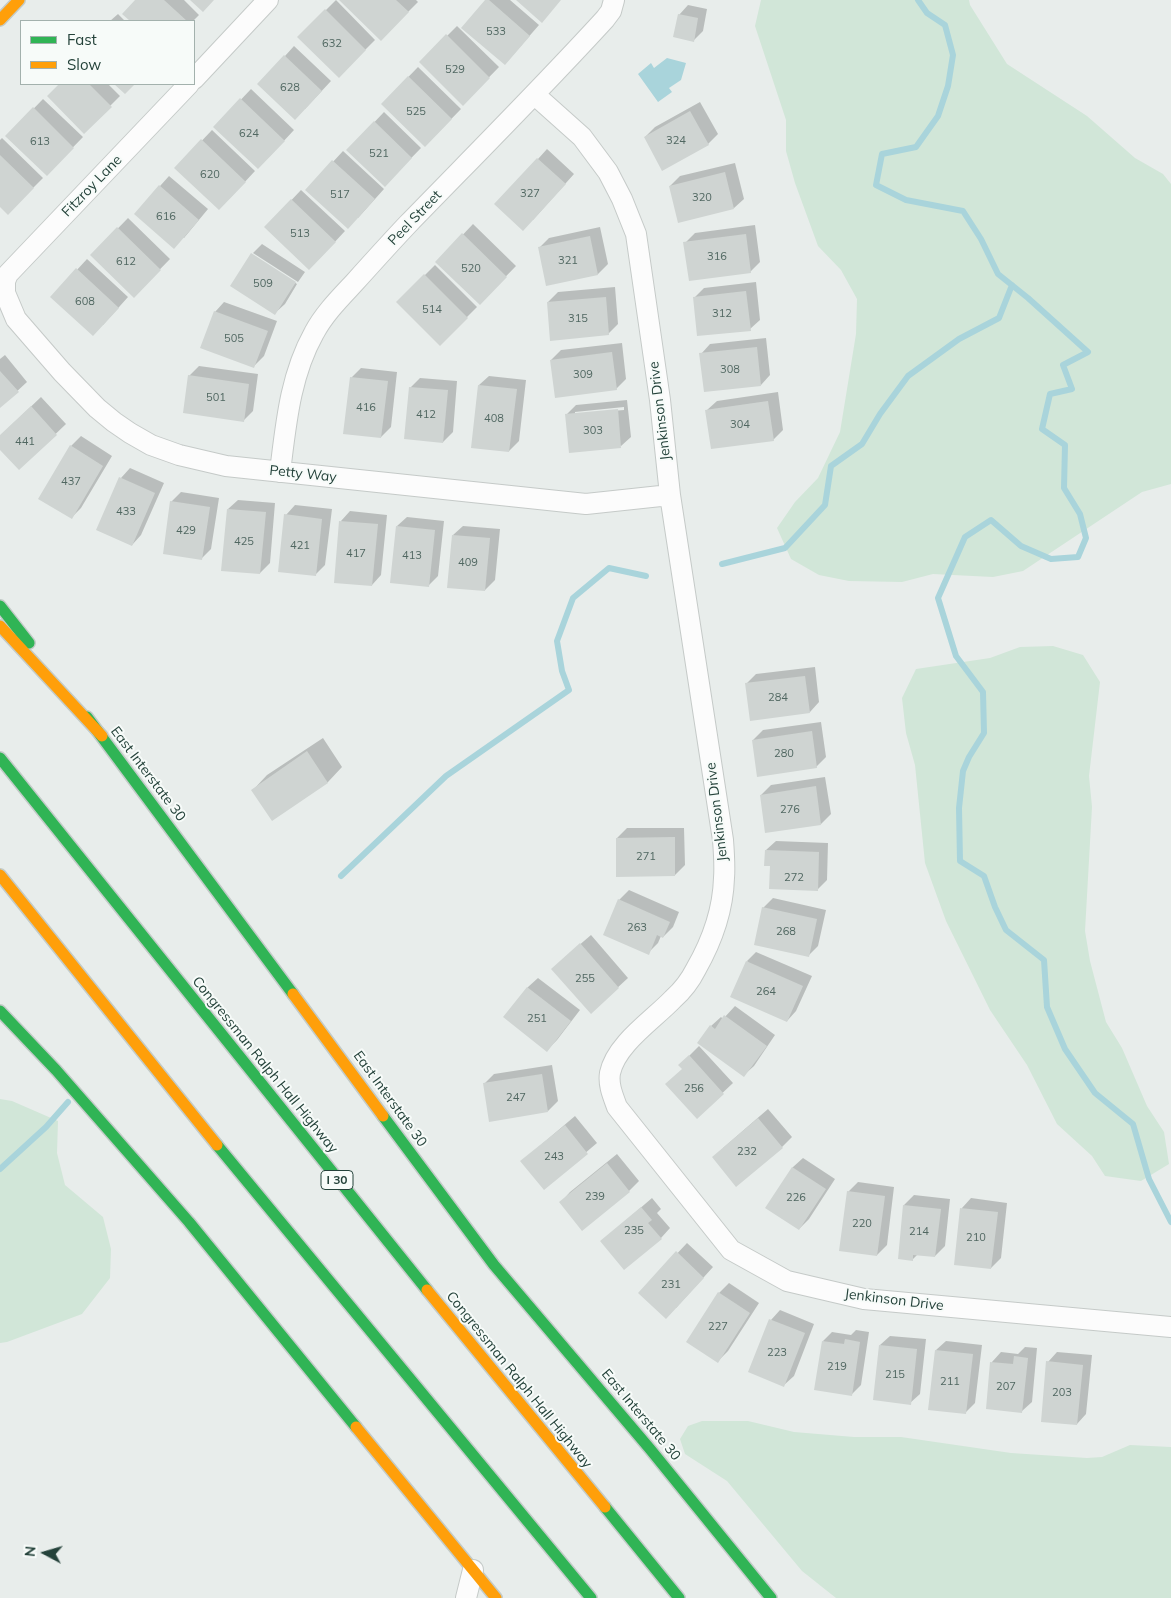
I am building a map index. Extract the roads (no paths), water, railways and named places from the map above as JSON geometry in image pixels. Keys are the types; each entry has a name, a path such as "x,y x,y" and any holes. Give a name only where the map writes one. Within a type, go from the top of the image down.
{"main road":[{"path":"0,20 19,0"},
{"name":"East Interstate 30","path":"0,606 102,736 494,1265 650,1449 771,1598"},
{"path":"0,626 102,736"},
{"name":"Congressman Ralph Hall Highway","path":"0,758 382,1236 679,1598"},
{"path":"0,875 187,1108 590,1598"},
{"path":"0,1011 56,1070 189,1222 496,1598"},
{"path":"0,1033 10,1022"}],"street":[{"path":"195,78 268,0"},
{"name":"Peel Street","path":"280,472 291,393 301,360 314,332 334,305 386,248 535,95 605,19 611,12 614,0"},
{"name":"Fitzroy Lane","path":"5,293 5,281 8,274 188,85"},
{"name":"Jenkinson Drive","path":"535,95 582,137 608,172 622,199 636,234 660,400 670,495 724,840 724,879 719,915 710,944 695,971 675,997 624,1045 615,1059 610,1075 611,1092 617,1107 731,1250 786,1281 864,1299 1171,1327"},
{"name":"Petty Way","path":"5,293 16,319 33,340 97,408 130,433 151,445 178,455 226,466 586,504 670,495"},
{"path":"466,1598 473,1570"}],"water":[{"path":"667,58 686,63 681,80 669,88 672,92 658,102 638,74 651,63 654,68"}],"waterway":[{"path":"918,0 927,13 945,25 953,55 948,86 938,116 916,147 882,154 876,185 906,200 963,211 981,239 998,274 1028,298 1088,352 1063,365 1072,389 1050,394 1042,429 1065,445 1064,488 1080,514 1086,538 1078,557 1051,559 1021,546 991,520 965,537 938,598 956,656 983,692 984,733 969,757 963,771 959,808 960,861 984,876 995,907 1006,930 1044,960 1047,1007 1065,1049 1095,1093 1133,1124 1149,1179 1171,1222"},
{"path":"722,564 785,548 825,505 831,466 862,444 880,414 908,376 959,339 999,318 1012,285"},
{"path":"341,876 446,776 569,690 562,671 557,641 573,598 609,568 646,576"},
{"path":"0,1169 46,1127 68,1102"}]}
